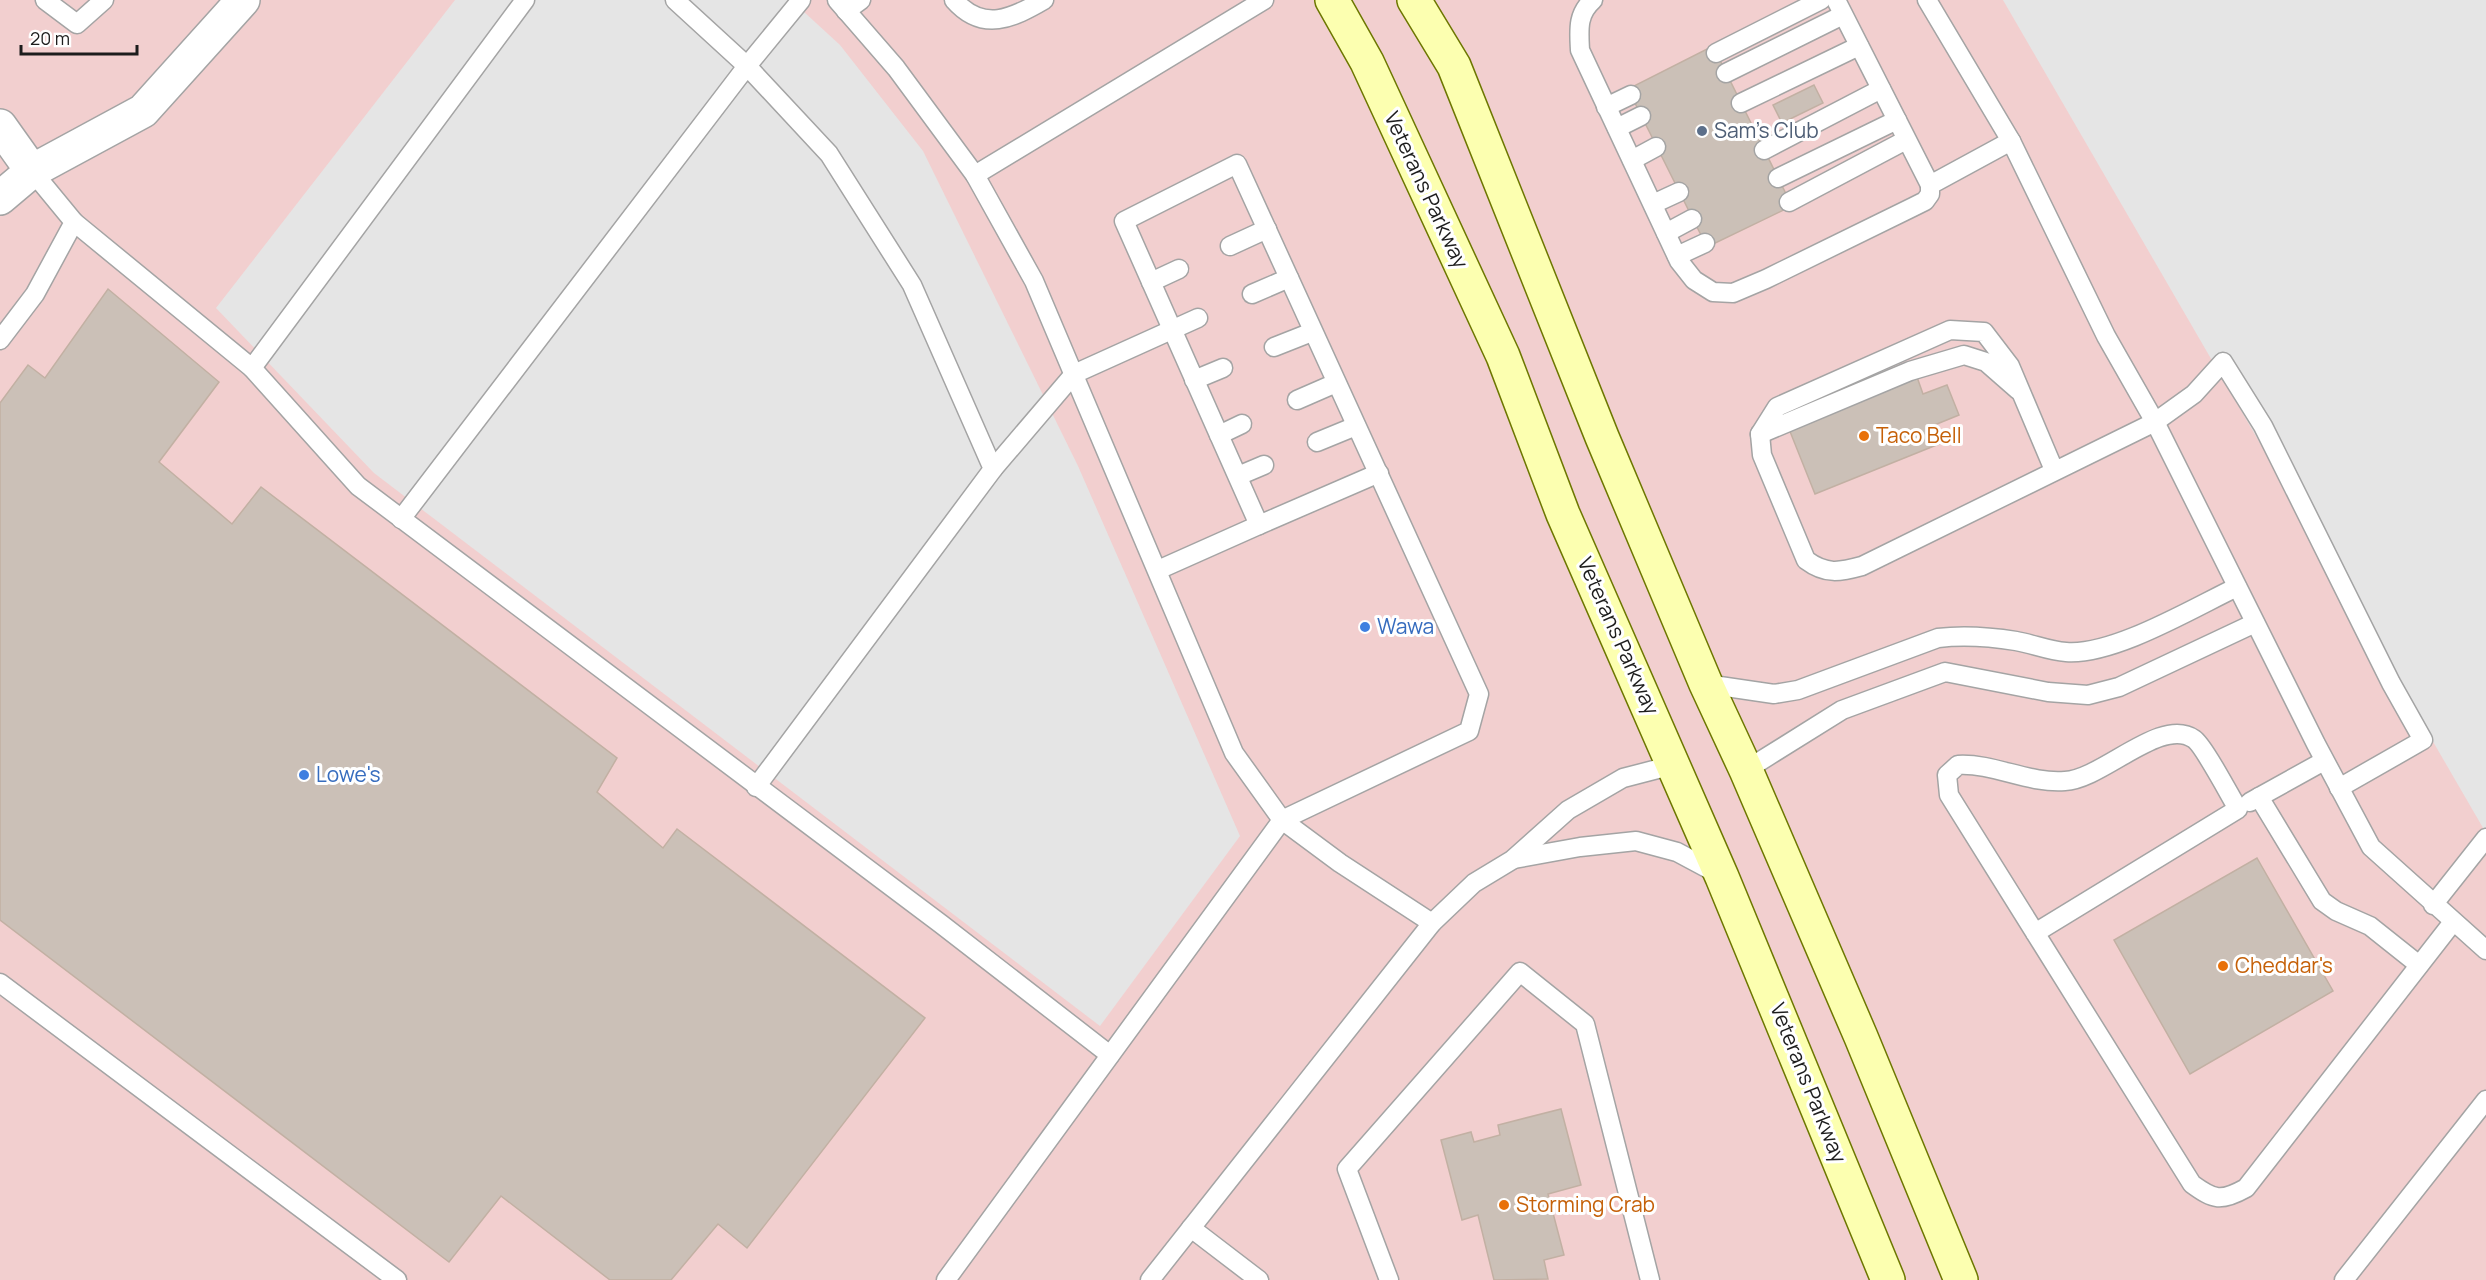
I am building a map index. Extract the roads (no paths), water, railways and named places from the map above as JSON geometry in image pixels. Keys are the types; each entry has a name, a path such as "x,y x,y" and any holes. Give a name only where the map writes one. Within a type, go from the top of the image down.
{"main road":[{"name":"Veterans Parkway","path":"1332,0 1367,62 1503,356 1563,514 1722,877 1888,1280"},
{"path":"1414,0 1454,66 1594,416 1961,1280"}],"street":[{"path":"0,198 32,171 142,111 243,0"},
{"path":"0,126 32,171"}],"lane":[{"path":"45,0 77,24 104,0"},
{"path":"252,368 525,0"},
{"path":"675,0 747,66 829,154 912,285 993,469"},
{"path":"401,519 747,66 801,0"},
{"path":"861,0 842,5 896,68 975,175 1034,281 1234,753 1282,820 1340,863 1432,923"},
{"path":"954,0 960,7 996,21 1011,18 1044,0"},
{"path":"975,175 1264,0"},
{"path":"1593,0 1584,8 1579,21 1580,50 1677,256 1694,280 1713,292 1733,293 1766,279 1925,201 1930,194 1930,185 1839,7 1726,73"},
{"path":"1716,53 1821,0"},
{"path":"1927,0 2011,141 2106,336 2154,422 2324,761 2371,847 2433,905 2486,950"},
{"path":"1741,103 1859,46"},
{"path":"1764,150 1881,89"},
{"path":"1606,107 1631,95"},
{"path":"1617,128 1641,116"},
{"path":"1778,178 1896,120"},
{"path":"1790,202 1906,140"},
{"path":"1930,185 2011,141"},
{"path":"1632,160 1656,147"},
{"path":"946,1280 1282,820 1468,731 1479,694 1237,164 1124,221 1259,525"},
{"path":"32,171 74,222 252,368 358,486 1110,1055"},
{"path":"1653,204 1679,192"},
{"path":"1666,233 1692,219"},
{"path":"0,340 35,294 74,222"},
{"path":"1230,246 1267,229"},
{"path":"1677,256 1705,243"},
{"path":"1151,282 1179,269"},
{"path":"1252,294 1289,278"},
{"path":"756,787 993,469 1074,374 1198,318"},
{"path":"2054,470 2010,366 1984,332 1950,330 1777,406 1760,434 1762,455 1806,560 1817,568 1835,573 1862,566 2154,422 2194,394 2223,362 2263,426 2391,683 2424,740 2339,788"},
{"path":"1274,347 1312,332"},
{"path":"1760,434 1910,371 1964,355 1986,362 2022,393"},
{"path":"1194,380 1223,368"},
{"path":"1296,400 1336,383"},
{"path":"1219,435 1242,424"},
{"path":"1317,442 1356,426"},
{"path":"1238,476 1264,465"},
{"path":"1158,570 1379,473"},
{"path":"1706,684 1763,693 1798,690 1938,638 1952,636 2016,641 2066,652 2088,651 2111,646 2237,587"},
{"path":"1746,770 1842,710 1945,672 2048,692 2088,695 2119,687 2255,623"},
{"path":"2238,809 2196,740 2179,734 2160,736 2085,778 2047,781 1978,764 1958,765 1947,775 1949,795 2035,933 2192,1184 2210,1197 2229,1198 2246,1188 2453,922"},
{"path":"2035,933 2238,809 2324,761"},
{"path":"1150,1280 1432,923 1474,883 1512,860 1568,810 1623,778 1673,765"},
{"path":"2259,797 2322,901 2336,911 2370,926 2419,965"},
{"path":"2433,905 2486,838"},
{"path":"1512,860 1580,846 1636,841 1677,852 1722,877"},
{"path":"1389,1280 1347,1169 1520,972 1586,1024 1650,1280"},
{"path":"0,983 397,1280"},
{"path":"2343,1280 2486,1100"},
{"path":"1191,1228 1259,1280"}],"place":[{"name":"Sam's Club","path":"1702,131"},
{"name":"Taco Bell","path":"1864,436"},
{"name":"Wawa","path":"1365,627"},
{"name":"Lowe's","path":"304,775"},
{"name":"Cheddar's","path":"2223,966"},
{"name":"Storming Crab","path":"1504,1205"}]}
